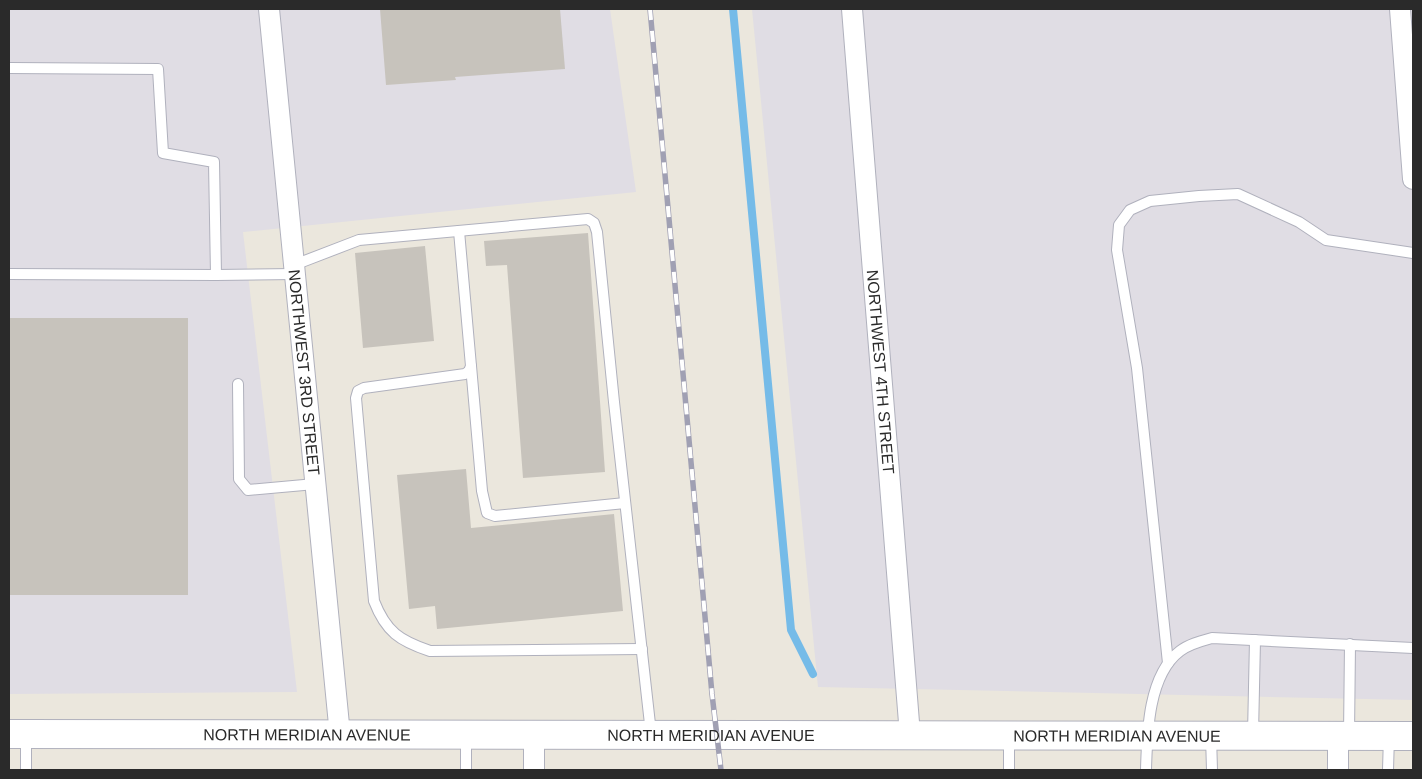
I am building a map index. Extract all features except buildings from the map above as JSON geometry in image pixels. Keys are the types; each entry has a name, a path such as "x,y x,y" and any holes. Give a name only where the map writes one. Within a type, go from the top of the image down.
{"main road":[{"name":"NORTH MERIDIAN AVENUE","path":"17,734 1401,735"}],"street":[{"name":"NORTHWEST 3RD STREET","path":"269,9 340,735"},
{"name":"NORTHWEST 4TH STREET","path":"852,9 910,735"},
{"path":"1400,9 1413,180"},
{"path":"534,734 534,770"},
{"path":"1338,770 1343,735"}],"lane":[{"path":"9,68 158,69 163,153 214,162 216,275"},
{"path":"1168,663 1138,368 1117,250 1119,225 1130,210 1150,201 1238,194 1299,222 1326,240 1413,253"},
{"path":"9,274 216,275 294,269 359,240 588,219 594,223 598,232 625,503 651,734"},
{"path":"459,230 482,491 487,513 495,516 625,503"},
{"path":"471,366 465,374 364,388 358,391 356,398 374,601 379,616 400,639 430,651 642,649"},
{"path":"238,384 239,478 248,490 315,484"},
{"path":"1146,770 1147,735 1156,687 1168,663 1180,650 1212,638 1413,648"},
{"path":"1252,735 1255,640"},
{"path":"1343,735 1350,644"},
{"path":"17,734 26,770"},
{"path":"466,734 466,770"},
{"path":"1009,735 1009,770"},
{"path":"1212,735 1212,770"},
{"path":"1388,770 1401,735"}],"shaded area":[{"path":"9,9 610,9 636,192 243,232 297,692 9,694"},
{"path":"752,9 1413,9 1413,700 818,687"}],"waterway":[{"path":"733,9 791,630 813,674"}],"railway":[{"path":"650,9 712,694 721,770"}]}
